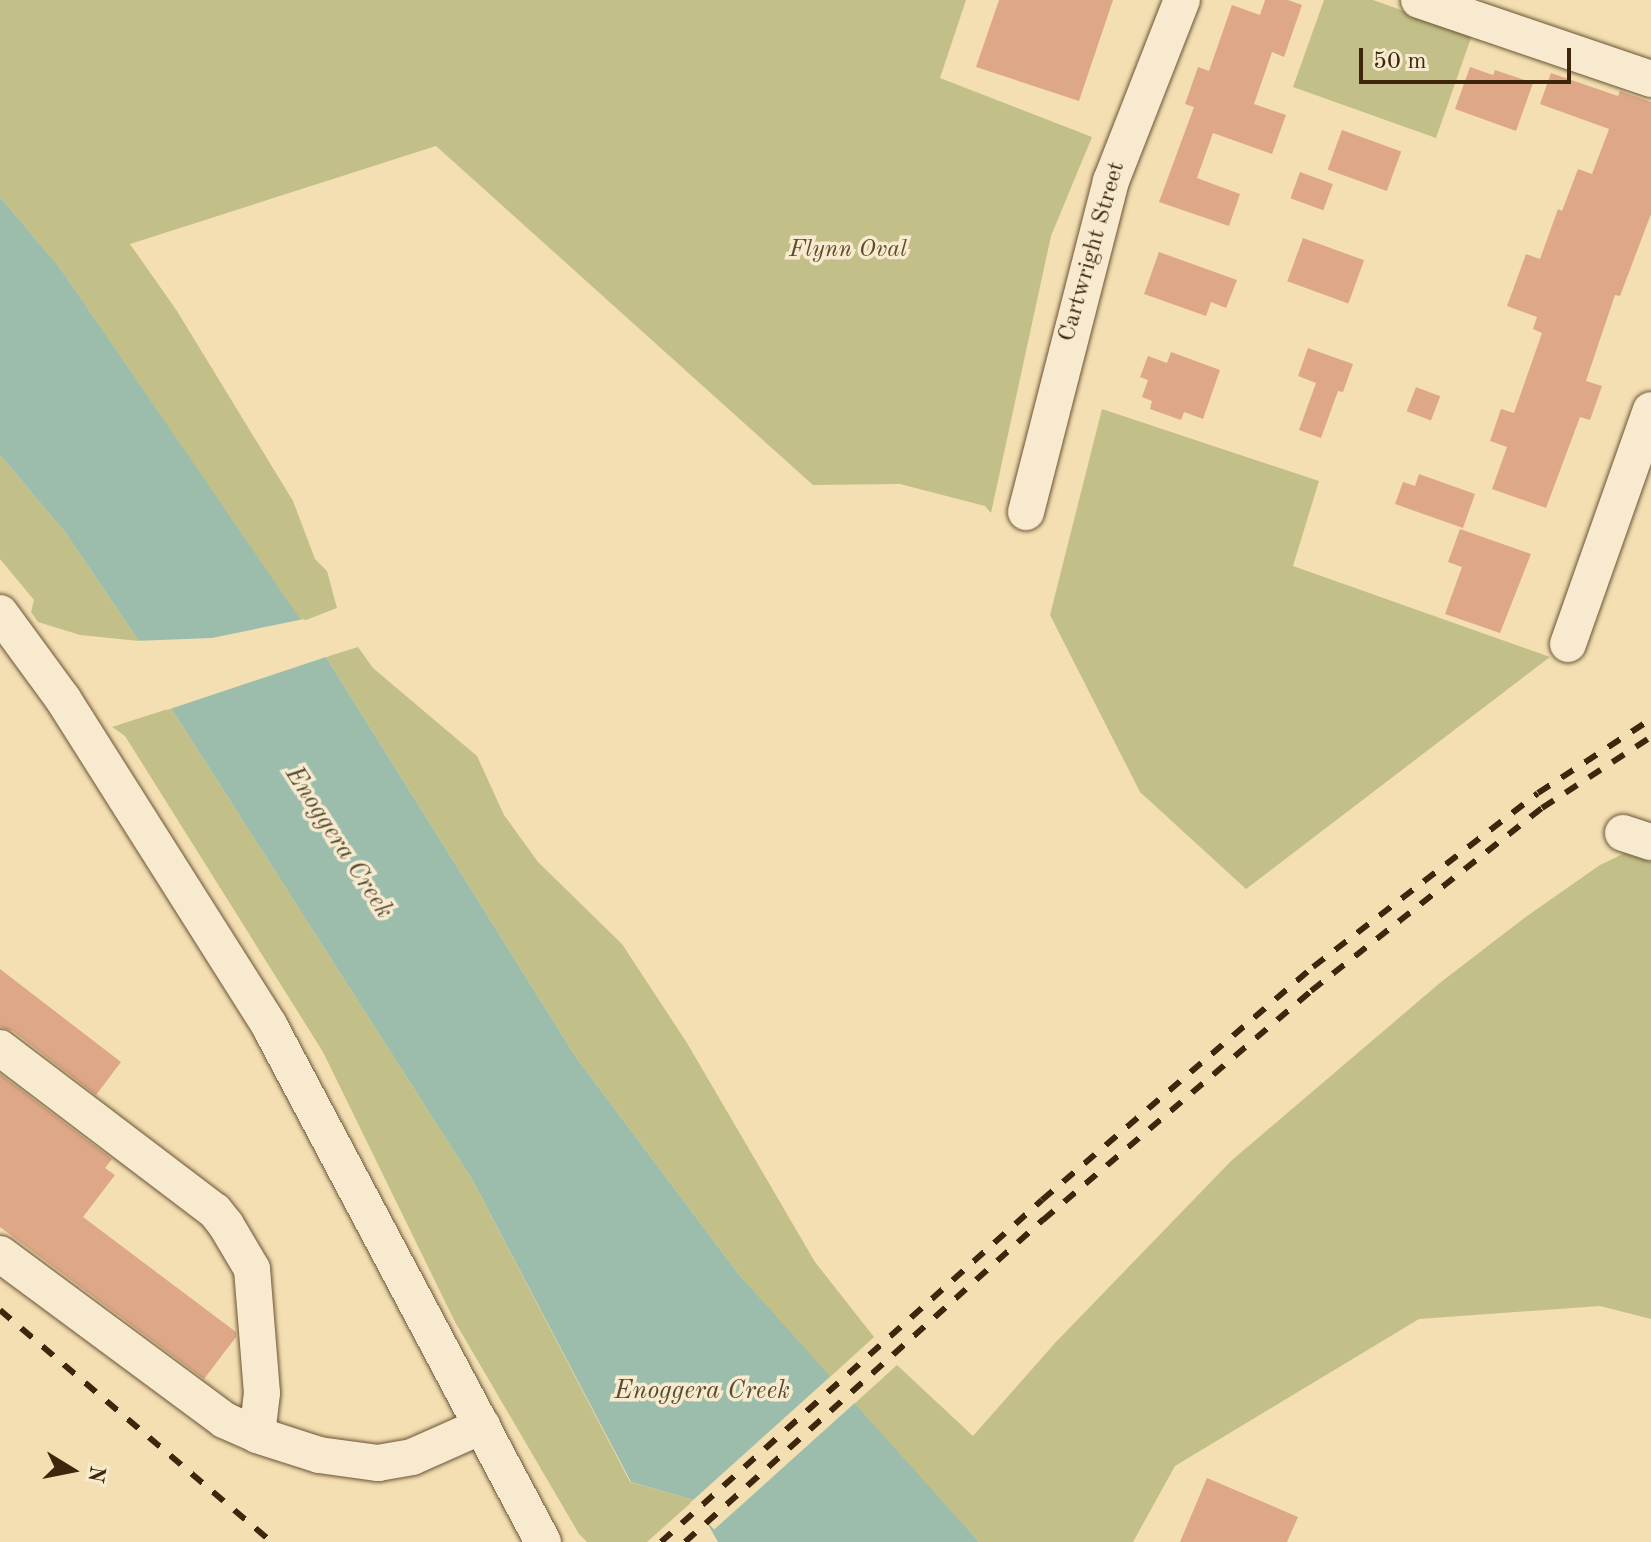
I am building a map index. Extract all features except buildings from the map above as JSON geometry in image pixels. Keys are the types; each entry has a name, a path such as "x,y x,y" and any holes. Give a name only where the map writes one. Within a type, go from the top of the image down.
{"street":[{"name":"Cartwright Street","path":"1026,512 1111,181 1182,0"},
{"path":"1419,0 1651,79"},
{"path":"1568,644 1651,410"},
{"path":"0,613 63,699 269,1025 543,1542"},
{"path":"0,1048 215,1211 226,1225 252,1269 262,1393 257,1435"},
{"path":"0,1254 224,1420 257,1435 319,1455 378,1463 412,1457 482,1426"}],"green space":[{"name":"Flynn Oval","path":"0,0 966,0 940,78 1092,137 1051,236 991,513 985,506 900,484 813,485 436,146 130,244 177,311 293,501 315,559 327,571 337,608 301,622 60,268 0,197"},
{"path":"1324,0 1373,0 1472,35 1436,138 1293,87"},
{"path":"1102,409 1319,481 1293,566 1550,657 1246,889 1140,792 1050,615"},
{"path":"0,455 65,532 139,641 80,635 38,622 31,612 34,600 0,559"},
{"path":"358,647 373,668 477,756 504,815 538,862 622,944 687,1043 815,1262 874,1337 829,1378 740,1276 575,1056 326,657"},
{"path":"171,708 473,1181 630,1482 694,1500 647,1542 587,1542 579,1534 455,1322 323,1052 125,736 112,727"},
{"path":"1625,853 1651,862 1651,1319 1600,1306 1419,1319 1175,1466 1133,1542 979,1542 853,1405 897,1365 973,1436 1055,1343 1231,1161 1441,982 1527,916 1600,865"}],"water":[{"name":"Enoggera Creek","path":"0,197 60,268 326,657 575,1056 740,1276 979,1542 718,1542 694,1500 631,1482 473,1181 171,708 139,641 65,532 0,455"}],"pier":[{"path":"304,619 329,656 167,710 134,641 212,638"},
{"path":"832,1375 856,1402 714,1530 690,1503"}],"railway":[{"path":"661,1542 1042,1200 1313,967 1538,793 1651,719"},
{"path":"685,1542 1043,1220 1311,991 1542,808 1651,737"},
{"path":"0,1310 272,1542"}]}
